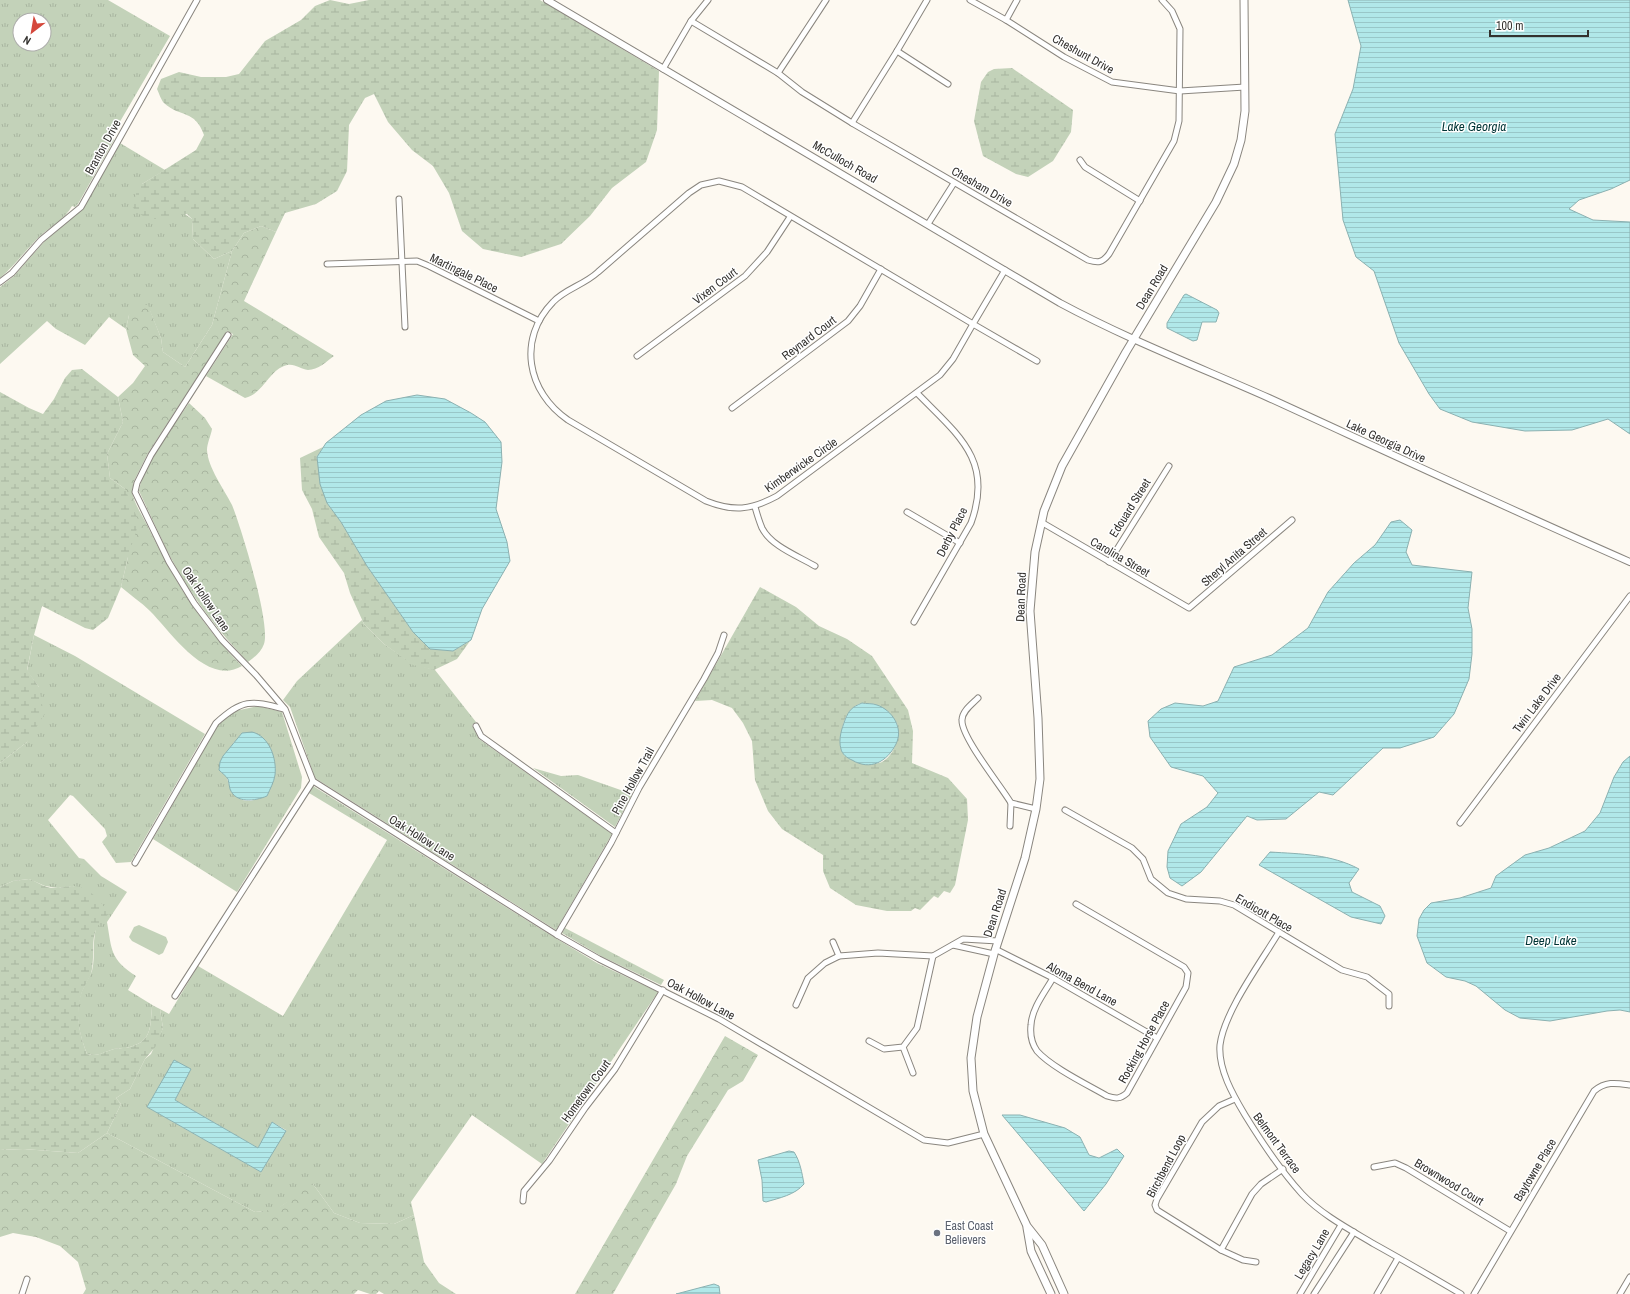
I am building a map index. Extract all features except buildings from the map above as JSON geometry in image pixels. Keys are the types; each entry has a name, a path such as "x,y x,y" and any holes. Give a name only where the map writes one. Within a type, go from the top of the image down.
{"main road":[{"name":"Dean Road","path":"1064,1294 1042,1245 1027,1226 984,1134 973,1090 971,1058 977,1017 998,941 1025,858 1036,809 1040,779 1030,611 1032,572 1041,522 1051,490 1065,461 1134,339 1216,202 1228,178 1242,135 1245,87 1244,0"},
{"name":"Dean Road","path":"1027,1226 1031,1251 1051,1294"}],"street":[{"name":"Branton Drive","path":"0,282 12,273 41,240 81,206 197,0"},
{"name":"McCulloch Road","path":"547,0 1005,270 1096,322 1134,339"},
{"path":"663,69 691,21 708,0"},
{"path":"778,74 826,0"},
{"path":"852,123 927,0"},
{"name":"Cheshunt Drive","path":"970,0 1006,20 1064,57 1112,82 1180,90 1245,87"},
{"path":"1006,20 1017,0"},
{"name":"Chesham Drive","path":"691,21 778,74 802,92 852,123 1088,260 1097,263 1104,261 1109,254 1140,201 1174,141 1179,121 1180,29 1172,11 1162,0"},
{"path":"897,51 948,84"},
{"path":"1080,160 1085,167 1140,201"},
{"name":"Kimberwicke Circle","path":"718,181 731,183 742,187 790,217 973,324 953,359 944,370 917,394 777,496 755,507 728,508 706,501 559,414 548,403 540,391 533,372 531,352 532,340 539,321 558,298 594,276 701,185 718,181"},
{"path":"928,224 954,183"},
{"path":"399,199 404,327"},
{"name":"Vixen Court","path":"637,356 745,276 767,252 790,217"},
{"name":"Martingale Place","path":"328,264 401,261 417,262 429,266 539,321"},
{"name":"Reynard Court","path":"732,408 848,321 860,306 881,269"},
{"path":"1005,270 973,324 1037,362"},
{"name":"Oak Hollow Lane","path":"228,335 151,455 137,482 135,492 169,562 194,603 222,640 256,675 285,709 312,781 557,935 599,959 719,1019 924,1140 948,1143 984,1134"},
{"name":"Lake Georgia Drive","path":"1134,339 1270,399 1506,508 1630,562"},
{"name":"Derby Place","path":"914,622 960,543 976,509 978,494 975,464 962,441 917,394"},
{"name":"Edouard Street","path":"1109,562 1169,466"},
{"path":"755,507 762,529 768,536 775,543 814,566"},
{"path":"907,512 960,543"},
{"name":"Sheryl Anita Street","path":"1189,608 1292,520"},
{"name":"Carolina Street","path":"1041,522 1189,608"},
{"name":"Twin Lake Drive","path":"1460,823 1630,596"},
{"name":"Pine Hollow Trail","path":"557,935 616,833 639,788 718,653 724,635"},
{"path":"978,698 965,711 962,720 965,736 1011,803 1010,826"},
{"path":"135,864 216,723 234,707 258,702 285,709"},
{"path":"476,726 481,736 616,833"},
{"path":"175,996 312,781"},
{"path":"1011,803 1036,809"},
{"name":"Endicott Place","path":"1065,810 1132,848 1143,859 1151,879 1168,893 1186,899 1220,901 1227,903 1342,970 1367,977 1389,994 1389,1006"},
{"name":"Rocking Horse Place","path":"1053,978 1034,1013 1030,1024 1033,1042 1037,1050 1047,1060 1107,1096 1115,1099 1122,1097 1127,1093 1186,987 1188,973 1184,967 1076,904"},
{"name":"Belmont Terrace","path":"1279,932 1229,1014 1220,1045 1221,1058 1227,1080 1235,1099 1255,1131 1302,1194 1341,1225 1461,1294"},
{"path":"796,1005 808,978 825,963 839,956 878,953 933,956 968,939 998,941"},
{"path":"832,942 839,956"},
{"name":"Aloma Bend Lane","path":"953,945 995,951 1053,978 1157,1038"},
{"path":"869,1041 884,1049 903,1047 917,1028 933,956"},
{"name":"Hometown Court","path":"523,1201 524,1191 549,1161 585,1108 615,1069 663,990"},
{"path":"903,1047 913,1073"},
{"name":"Baytowne Place","path":"1474,1294 1594,1091 1600,1086 1614,1082 1630,1085"},
{"name":"Birchbend Loop","path":"1235,1099 1219,1106 1202,1122 1157,1198 1155,1205 1157,1210 1221,1250 1243,1260 1256,1262"},
{"name":"Brownwood Court","path":"1374,1167 1395,1163 1406,1168 1510,1231"},
{"path":"1221,1250 1252,1194 1261,1184 1283,1169"},
{"name":"Legacy Lane","path":"1300,1294 1341,1225"},
{"name":"Legacy Lane","path":"1314,1294 1354,1232"},
{"path":"1377,1294 1398,1258"},
{"path":"1620,1294 1630,1277"},
{"path":"22,1294 27,1279"}],"green space":[{"path":"0,0 108,0 170,36 111,137 114,140 78,204 75,207 72,206 61,219 39,237 0,278"},
{"path":"330,0 349,4 369,0 540,0 659,71 657,130 646,162 612,188 590,216 561,244 521,257 483,249 462,231 449,193 433,166 412,150 388,122 374,94 365,98 349,125 347,171 337,191 316,204 285,213 276,232 261,226 244,233 232,251 214,259 193,239 192,219 187,214 156,219 143,216 137,212 131,205 142,184 196,150 204,135 192,117 170,108 163,102 157,89 161,79 179,72 201,77 226,77 239,74 265,41 301,20 315,6"},
{"path":"1012,68 1073,110 1071,132 1053,161 1028,177 1016,174 983,156 974,121 981,82 988,72 994,69"},
{"path":"120,143 165,170 142,184 192,219 193,239 214,259 232,251 212,325 185,367 163,352 161,338 150,311 129,315 126,329 109,317 85,345 56,329 47,321 0,364 0,287 14,276 44,242 83,209"},
{"path":"261,226 276,232 244,301 334,356 312,370 291,365 284,366 274,373 257,392 245,398 206,376 233,334 227,331 148,453 134,481 132,492 136,505 188,600 213,634 242,666 229,671 216,669 203,663 191,654 150,611 121,587 128,557 125,489 110,478 107,454 123,422 118,397 133,383 145,366 133,355 126,329 129,315 136,305 148,305 161,338 163,352 185,367 212,325 232,251 244,233"},
{"path":"82,369 118,397 123,422 107,454 110,478 125,489 139,522 128,557 121,587 108,618 93,630 85,628 42,606 27,670 39,687 44,715 27,742 0,763 0,392 43,414 54,399 65,378 72,370"},
{"path":"189,403 205,418 212,429 207,448 210,464 232,505 254,575 265,633 264,644 258,654 248,662 216,626 188,587 168,551 139,491 142,480 153,457"},
{"path":"323,447 317,457 327,503 341,522 367,566 413,632 453,651 470,641 457,659 434,670 413,665 384,644 364,624 350,593 344,573 319,537 312,509 302,490 300,458"},
{"path":"760,587 796,607 819,626 847,639 872,656 908,710 913,731 912,763 948,778 967,799 968,820 955,885 950,893 944,891 938,898 934,896 920,910 915,908 911,911 887,911 856,905 830,888 823,871 823,855 782,829 768,811 755,780 752,741 743,723 732,708 712,700 695,701","holes":["861,703 875,704 897,723 898,734 896,745 890,755 882,762 873,764 857,763 841,749 841,736 844,722 846,716 855,706"]},
{"path":"362,620 364,624 384,644 413,664 435,670 476,722 472,725 479,739 612,834 556,930 315,778 290,707 283,700 297,681"},
{"path":"34,635 75,656 205,734 131,862 116,863 102,842 107,836 105,829 73,796 70,795 48,820 79,858 84,859 101,876 127,892 107,922 112,947 114,954 121,964 136,976 128,990 154,1006 152,1007 151,1022 148,1034 141,1042 126,1048 114,1049 98,1055 87,1054 78,1023 78,1007 82,991 92,971 94,941 98,923 74,886 58,888 45,886 29,879 13,881 0,887 0,763 27,742 39,687 27,671"},
{"path":"258,706 282,712 302,777 301,788 237,892 153,839 218,725 235,711","holes":["234,742 275,776 267,796 251,801 242,800 232,791 227,777 223,756 228,752"]},
{"path":"533,768 561,776 578,775 632,794 615,827"},
{"path":"313,786 597,963 658,992 542,1164 472,1115 411,1202 414,1215 394,1224 360,1223 334,1213 313,1184 276,1210 255,1212 107,1133 121,1104 116,1098 130,1089 145,1059 151,1054 163,1028 160,1009 169,1014 198,966 283,1016 387,840 309,793","holes":["190,1069 175,1100 258,1148 272,1122 286,1130 261,1172 147,1107"]},
{"path":"29,879 50,888 72,886 89,891 98,899 109,914 102,921 95,933 91,972 80,1000 78,1016 80,1031 87,1054 97,1055 118,1048 126,1048 141,1042 148,1034 150,1028 152,1007 154,1006 160,1009 163,1028 156,1046 145,1059 130,1089 116,1098 121,1104 107,1133 78,1153 23,1149 0,1150 0,887 13,881"},
{"path":"139,925 166,937 168,942 163,953 159,955 132,941 129,937 134,927"},
{"path":"565,928 664,980 661,985 601,956 562,933"},
{"path":"725,1036 758,1055 743,1081 728,1090 687,1156 676,1184 613,1294 575,1294"},
{"path":"107,1133 255,1212 265,1211 284,1204 302,1180 313,1184 334,1213 360,1223 394,1224 414,1215 424,1262 439,1283 456,1294 384,1294 379,1291 376,1294 370,1294 358,1290 354,1294 83,1294 86,1289 78,1262 60,1246 36,1237 13,1233 0,1237 0,1150 23,1149 78,1153"}],"water":[{"name":"Lake Georgia","path":"1348,0 1630,0 1630,180 1611,189 1579,200 1569,209 1593,220 1630,222 1630,434 1608,419 1572,430 1525,431 1472,422 1440,409 1429,394 1399,343 1374,271 1356,257 1343,220 1335,134 1353,89 1361,46"},
{"path":"1186,294 1217,310 1219,313 1216,322 1202,322 1197,340 1193,341 1167,328 1167,323"},
{"path":"417,395 445,399 471,413 485,422 501,442 502,462 496,509 507,542 510,561 482,609 471,640 453,651 430,649 413,632 367,566 341,522 327,503 320,484 317,457 326,443 361,415 386,401"},
{"path":"1400,520 1412,530 1406,552 1412,565 1472,572 1468,608 1472,629 1472,654 1469,679 1454,714 1434,737 1400,748 1383,748 1333,795 1319,792 1286,819 1257,820 1247,816 1201,872 1182,886 1170,878 1167,867 1168,851 1181,824 1207,807 1218,793 1203,776 1171,767 1150,737 1148,721 1161,709 1175,703 1203,706 1218,701 1234,667 1272,655 1308,628 1328,592 1354,563 1375,545 1391,522"},
{"path":"862,703 875,704 882,707 892,715 899,732 896,744 888,756 871,765 865,765 848,758 842,753 840,745 842,730 848,714 851,709"},
{"path":"252,732 263,738 271,749 275,762 275,775 267,796 246,800 233,794 230,789 228,779 219,770 220,762 223,756 242,733"},
{"name":"Deep Lake","path":"1630,756 1630,1012 1620,1010 1607,1011 1550,1021 1520,1018 1505,1010 1476,986 1465,981 1446,977 1427,963 1417,936 1419,919 1424,910 1431,903 1460,898 1491,888 1496,876 1525,855 1549,848 1585,831 1600,813 1614,777 1623,762"},
{"path":"1270,852 1304,854 1338,860 1359,869 1349,883 1352,892 1380,906 1385,916 1381,924 1351,917 1259,865"},
{"path":"174,1060 191,1069 175,1100 258,1148 272,1122 286,1131 261,1172 147,1107"},
{"path":"1002,1115 1020,1115 1065,1128 1080,1137 1089,1155 1099,1158 1117,1149 1124,1156 1106,1184 1084,1211"},
{"path":"789,1151 794,1152 798,1159 804,1184 796,1191 786,1196 766,1202 763,1201 762,1180 758,1160"},
{"path":"714,1284 719,1286 720,1294 676,1294"}],"place":[{"name":"East Coast Believers","path":"937,1233"}]}
